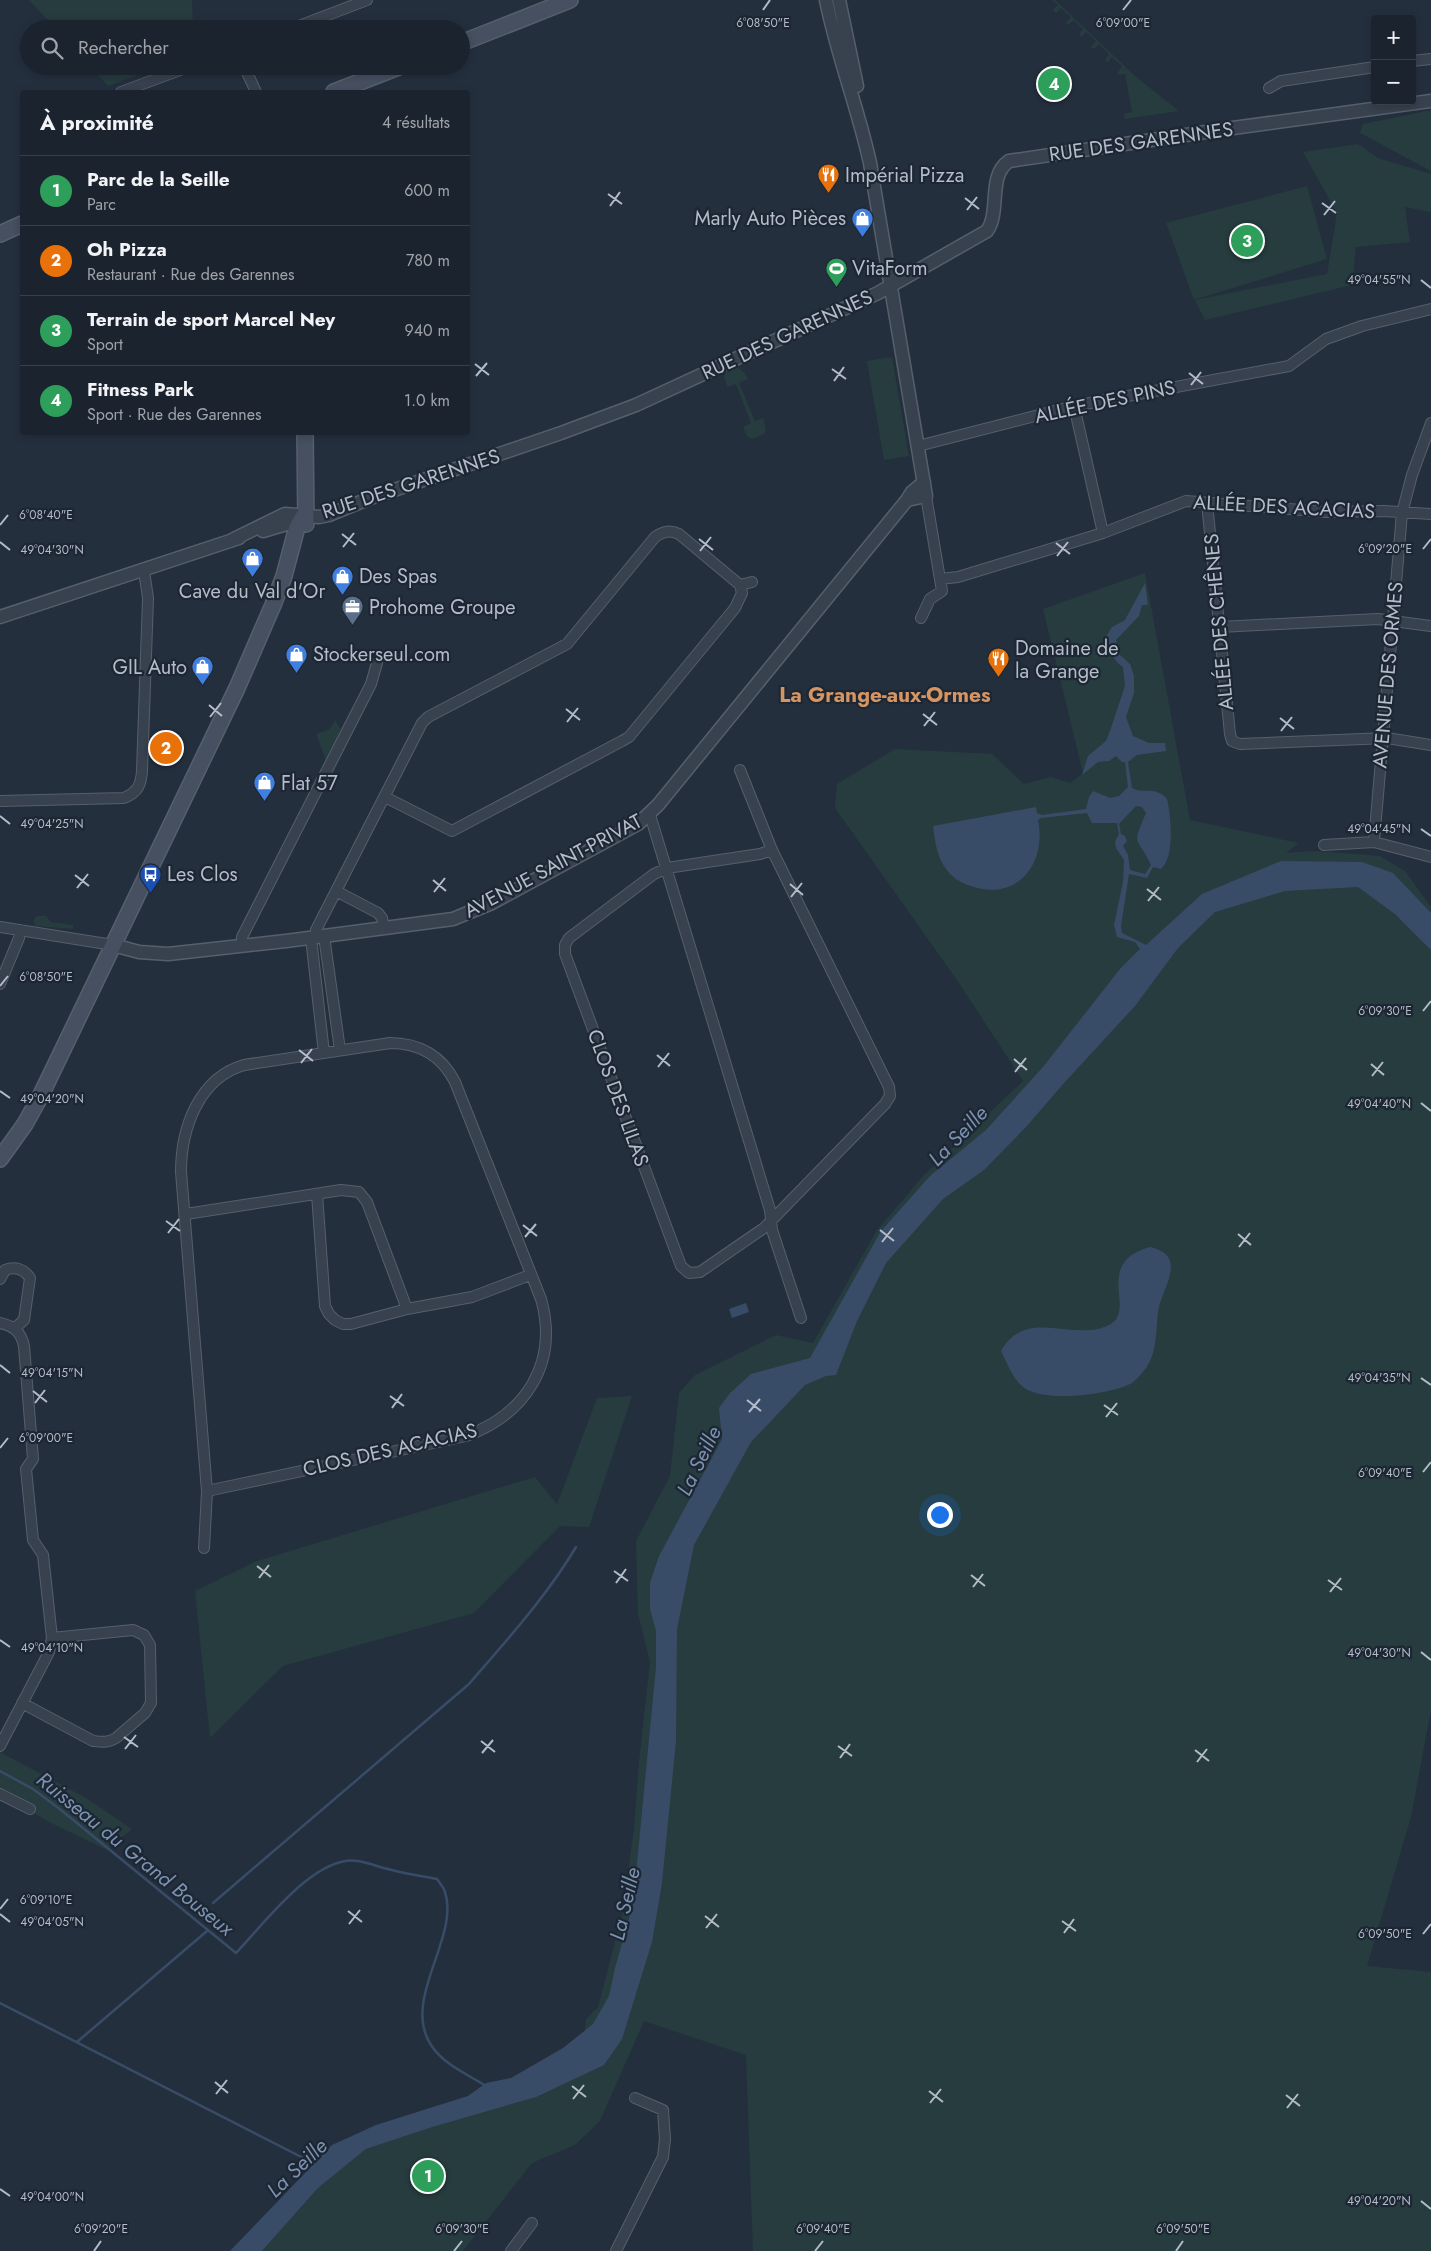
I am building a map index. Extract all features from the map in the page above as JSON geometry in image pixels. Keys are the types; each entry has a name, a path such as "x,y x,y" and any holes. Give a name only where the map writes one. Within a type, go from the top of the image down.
{"main road":[{"path":"470,39 570,0"},
{"path":"339,90 378,75"},
{"path":"0,234 20,225"},
{"path":"0,1159 25,1124 40,1097 237,688 273,606 284,576 297,527 304,515 305,435"}],"street":[{"path":"315,20 367,0"},
{"path":"826,0 832,32 865,141"},
{"path":"838,0 858,96 942,591 930,599 921,618"},
{"path":"1416,61 1431,59"},
{"path":"1269,88 1281,81 1371,68"},
{"path":"126,90 167,75"},
{"path":"248,75 255,90"},
{"name":"RUE DES GARENNES","path":"0,617 144,571 232,540 285,514 319,517 329,515 368,499 605,417 755,350 891,286 987,231 992,219 998,174 1009,161 1233,128 1431,102"},
{"name":"ALLÉE DES PINS","path":"918,446 1074,406 1288,366 1326,339 1362,326 1431,309"},
{"path":"1074,406 1102,533"},
{"name":"AVENUE DES ORMES","path":"1374,842 1402,512 1412,475 1431,422"},
{"name":"AVENUE SAINT-PRIVAT","path":"112,945 139,952 168,954 438,922 479,909 638,824 650,815 915,488 924,482"},
{"path":"907,500 926,496"},
{"name":"ALLÉE DES ACACIAS","path":"940,579 958,578 1102,533 1186,501 1327,512 1431,514"},
{"name":"ALLÉE DES CHÊNES","path":"1208,503 1232,742 1240,744 1383,738"},
{"path":"340,1050 316,930 422,724 428,717 567,644 660,533 666,531 679,534 740,585 742,593 735,608 629,737 616,745 452,832 385,797"},
{"path":"0,801 124,798 134,793 141,781 148,598 144,571"},
{"path":"740,585 752,582"},
{"path":"1220,627 1392,620 1431,626"},
{"path":"242,946 242,937 371,684 377,663"},
{"path":"1383,738 1431,745"},
{"name":"CLOS DES LILAS","path":"740,770 772,850 890,1092 886,1104 764,1228 700,1272 689,1273 681,1266 565,954 565,945 570,938 654,874 667,868 760,854 772,850"},
{"path":"650,815 772,1220 772,1230 801,1318"},
{"path":"1324,845 1374,842 1431,857"},
{"path":"336,891 378,913 382,918 384,928"},
{"path":"0,927 112,945"},
{"path":"0,984 19,938 20,930"},
{"path":"317,937 324,1053"},
{"name":"CLOS DES ACACIAS","path":"204,1548 207,1491 186,1214 181,1172 182,1151 190,1120 206,1089 214,1080 233,1068 340,1050 401,1043 424,1050 445,1066 455,1082 541,1299 546,1317 546,1336 544,1355 533,1385 518,1405 499,1421 466,1436 207,1491"},
{"path":"186,1214 350,1190 362,1194 407,1309"},
{"path":"317,1194 325,1306 329,1314 338,1322 347,1324 407,1309 472,1297 530,1275"},
{"path":"0,1279 5,1270 12,1267 26,1272 30,1278 24,1320 15,1328"},
{"path":"0,1323 15,1328 20,1334 24,1346 33,1459 26,1469 32,1540 43,1555 52,1638 49,1652 0,1746"},
{"path":"22,1703 93,1741 102,1742 109,1742 116,1738 148,1708 151,1696 150,1645 144,1635 133,1630 52,1638"},
{"path":"0,1794 30,1809"},
{"path":"616,2251 663,2157 664,2149 663,2110 635,2098"},
{"path":"511,2251 532,2224"}],"green space":[{"path":"29,0 192,0 193,20 48,20"},
{"path":"1052,0 1055,0 1135,76 1179,111 1125,119 1124,114 1132,112 1125,74 1118,75 1122,66 1112,57 1108,62 1105,60 1109,54 1099,44 1094,49 1091,47 1096,41 1086,32 1081,37 1079,35 1083,29 1074,20 1068,25 1066,23 1071,17 1061,8 1056,13 1053,10 1058,5"},
{"path":"98,75 138,75 108,86"},
{"path":"1431,110 1431,171 1360,133 1363,124"},
{"path":"1358,144 1378,158 1431,174 1431,212 1405,207 1410,242 1356,247 1352,285 1205,320 1195,300 1327,274 1337,213 1303,152"},
{"path":"1307,186 1327,259 1194,300 1166,223"},
{"path":"892,357 909,456 884,460 867,361"},
{"path":"735,366 744,372 748,379 739,383 755,421 763,418 766,430 764,434 753,439 747,436 743,427 751,423 736,384 727,387 724,377 727,370"},
{"path":"1145,573 1190,820 1299,843 1286,853 1315,851 1380,856 1405,871 1431,907 1431,1710 1411,1817 1367,1966 1431,1972 1431,2251 753,2251 746,2055 644,2021 600,2121 575,2145 532,2163 463,2251 262,2251 318,2188 366,2149 581,2076 586,2019 598,2007 622,1915 634,1828 650,1662 638,1614 636,1541 670,1476 679,1393 695,1375 776,1335 813,1343 877,1230 924,1175 1023,1081 957,980 835,808 837,784 895,749 992,754 1024,784 1051,777 1070,783 1083,773 1043,609"},
{"path":"335,720 342,731 326,760 316,734 330,729"},
{"path":"37,916 46,916 51,922 73,925 73,929 36,926 33,921"},
{"path":"632,1396 589,1527 560,1526 474,1613 283,1666 210,1738 195,1591 257,1561 535,1477 557,1504 597,1398"},
{"path":"0,1752 86,1798 132,1829 107,1850 51,1823 0,1794"}],"water":[{"path":"1145,583 1148,605 1142,605 1139,616 1116,640 1119,654 1130,664 1134,676 1134,693 1126,717 1133,736 1149,743 1165,743 1166,751 1137,755 1128,762 1132,788 1141,791 1158,792 1167,799 1171,836 1168,855 1161,869 1153,867 1147,878 1129,874 1121,926 1122,933 1146,945 1202,894 1281,861 1362,862 1393,873 1431,913 1431,950 1395,914 1358,887 1285,891 1215,912 1178,948 1135,1006 1026,1127 984,1170 943,1199 886,1263 857,1321 836,1375 826,1376 805,1385 751,1442 694,1545 677,1629 676,1741 662,1883 652,1942 622,2039 604,2065 536,2097 429,2128 366,2149 318,2188 262,2251 230,2251 332,2145 376,2125 468,2096 486,2083 511,2078 563,2048 593,2024 609,1996 633,1905 656,1667 656,1631 650,1609 650,1583 659,1556 722,1439 719,1408 730,1393 751,1374 810,1358 881,1231 930,1176 986,1130 1043,1067 1120,969 1140,949 1135,942 1117,937 1114,925 1123,882 1124,860 1116,848 1115,842 1119,834 1117,823 1092,823 1087,813 1041,818 1038,820 1040,836 1038,851 1033,864 1025,876 1015,884 1002,889 987,890 963,883 949,873 939,857 933,826 1036,807 1037,813 1042,815 1086,809 1089,797 1093,791 1110,798 1119,796 1128,787 1125,762 1122,762 1116,756 1109,761 1098,762 1082,775 1088,756 1106,741 1125,686 1123,667 1111,653 1107,635 1112,627 1125,620","holes":["1136,806 1142,807 1146,813 1137,837 1151,865 1145,874 1130,870 1128,855 1123,846 1127,841 1125,836 1121,834 1119,824"]},
{"path":"1150,1247 1162,1251 1169,1258 1171,1265 1158,1312 1155,1341 1150,1362 1139,1377 1130,1384 1120,1388 1078,1396 1036,1393 1022,1386 1011,1372 1001,1351 1011,1338 1024,1330 1037,1328 1081,1330 1109,1325 1117,1318 1119,1309 1119,1275 1123,1264 1133,1254"},
{"path":"746,1303 749,1312 732,1318 729,1309"}],"waterway":[{"path":"213,1903 469,1684 539,1601 576,1547"},
{"name":"Ruisseau du Grand Bouseux","path":"0,1771 33,1789 61,1810 236,1953 291,1894 325,1868 342,1862 358,1861 437,1879 444,1890 447,1910 445,1929 426,1989 423,2008 424,2027 431,2045 442,2058 486,2086"},
{"path":"77,2042 207,1931"},
{"name":"La Seille","path":"0,2003 317,2165"}],"place":[{"name":"Fitness Park","path":"1054,84"},
{"name":"Impérial Pizza","path":"829,194"},
{"name":"Marly Auto Pièces","path":"862,237"},
{"name":"Terrain de sport Marcel Ney","path":"1247,241"},
{"name":"VitaForm","path":"836,287"},
{"name":"Cave du Val d'Or","path":"252,578"},
{"name":"Des Spas","path":"343,595"},
{"name":"Prohome Groupe","path":"353,626"},
{"name":"Stockerseul.com","path":"297,673"},
{"name":"Domaine de la Grange","path":"999,678"},
{"name":"GIL Auto","path":"203,686"},
{"name":"Oh Pizza","path":"166,748"},
{"name":"Flat 57","path":"265,802"},
{"name":"Les Clos","path":"151,893"},
{"name":"Parc de la Seille","path":"428,2176"}],"district":[{"name":"La Grange-aux-Ormes","path":"885,695"}]}
